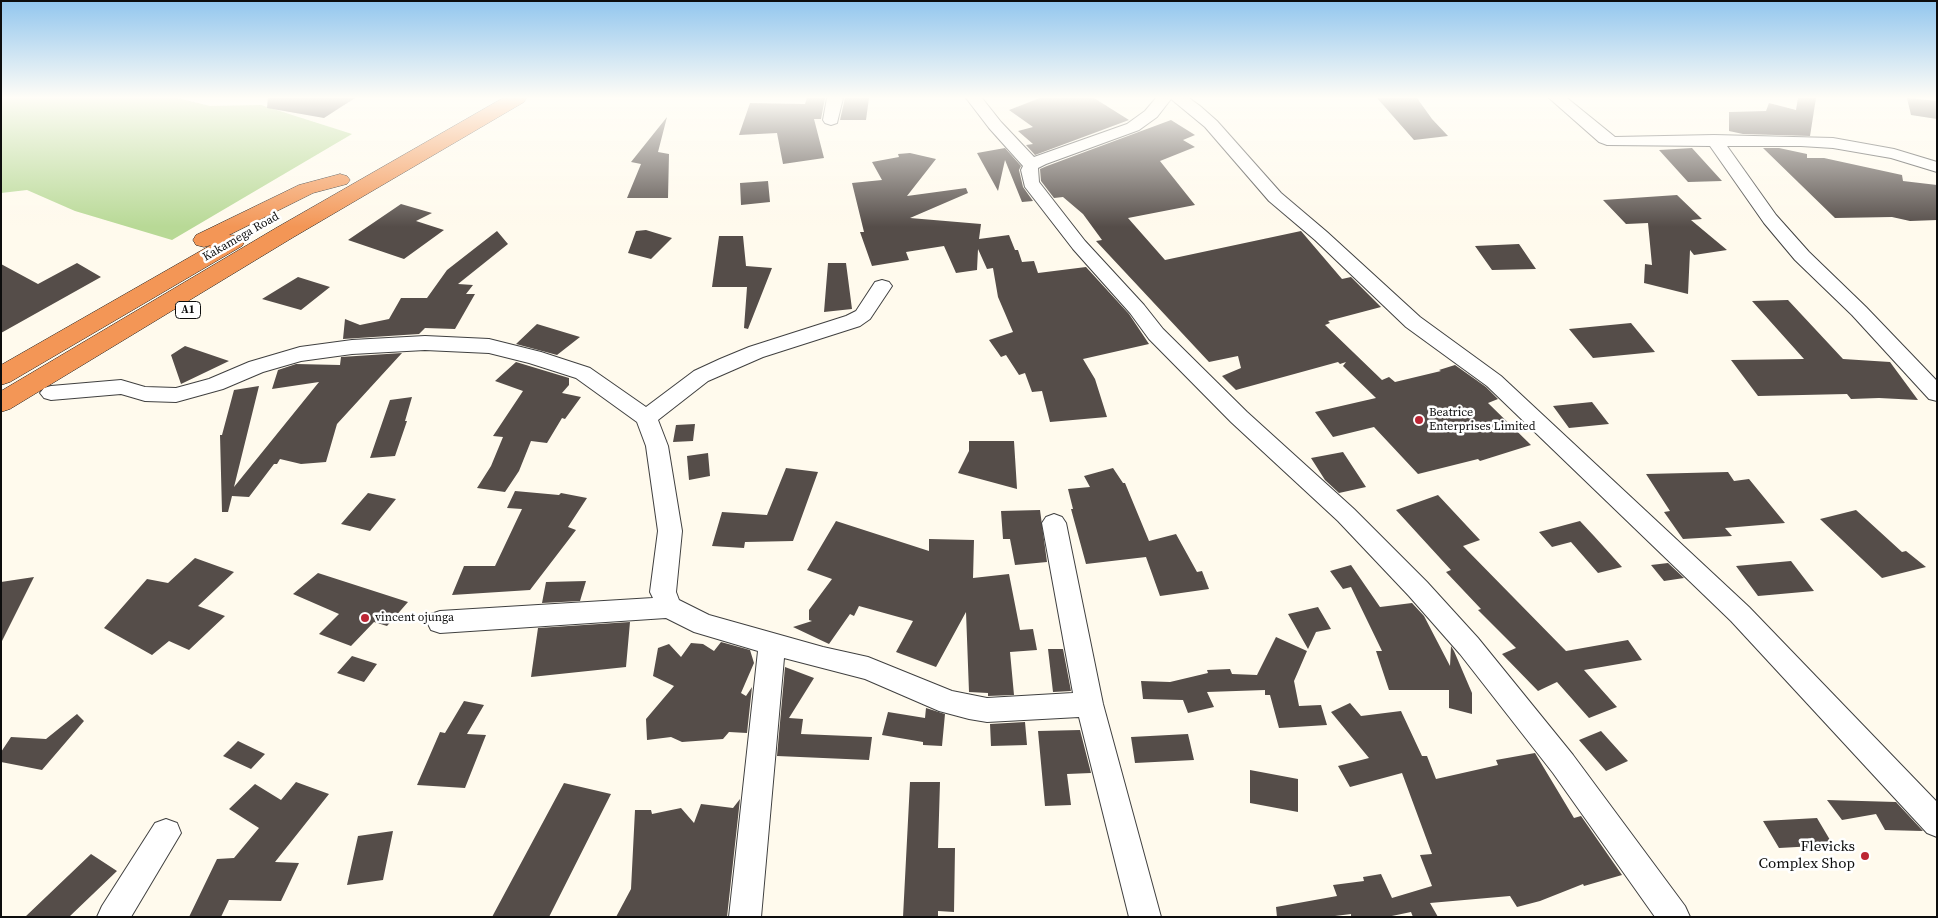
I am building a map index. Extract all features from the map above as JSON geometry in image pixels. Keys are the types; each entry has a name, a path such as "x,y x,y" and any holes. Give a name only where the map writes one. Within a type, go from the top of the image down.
{"highway":[{"name":"Kakamega Road","path":"1,376 408,141"},
{"name":"A1","path":"1,403 443,141"},
{"path":"1,357 178,254 266,208 306,189 340,180"},
{"name":"A1","path":"1,424 304,237 342,211 366,185"}],"street":[{"path":"1010,141 1032,165"},
{"path":"1096,141 1040,160 1032,165 1029,176 1031,183 1074,239 1137,309 1156,334 1239,417 1346,515 1418,589 1469,646 1563,764 1674,917"},
{"path":"1225,141 1275,198 1321,236 1413,322 1494,381 1740,614 1937,824"},
{"path":"1610,141 1672,141"},
{"path":"1715,141 1770,219 1937,394"},
{"path":"1787,141 1833,144 1894,154 1937,167"},
{"path":"646,418 701,376 756,352 858,318 867,310 882,286"},
{"path":"51,393 121,387 144,394 176,395 216,384 256,367 300,354 425,343 490,346 583,372 646,418 657,446 670,531 662,592 670,607"},
{"path":"1054,523 1089,704 1146,917"},
{"path":"440,622 670,607 703,624 823,658 868,668 949,702 969,708 987,710 1089,704"},
{"path":"745,917 772,643"},
{"path":"113,917 166,833"}],"green space":[{"path":"1,141 340,141 172,240 75,211 27,190 1,193"}],"building":[{"path":"648,141 661,141 658,152 669,154 668,198 627,198 641,164 631,162"},
{"path":"779,141 820,141 824,158 783,164"},
{"path":"1029,141 1073,141 1035,155 1026,145 1033,144"},
{"path":"1115,141 1184,141 1195,147 1160,161 1195,205 1128,218 1165,260 1301,231 1342,279 1351,277 1381,307 1328,321 1330,323 1325,325 1382,380 1389,377 1395,382 1441,371 1439,370 1455,365 1486,387 1498,399 1488,403 1531,445 1480,461 1478,459 1418,474 1374,427 1333,437 1315,412 1376,398 1343,366 1346,362 1340,364 1338,362 1236,390 1222,376 1241,368 1238,356 1209,362 1096,241 1102,240 1083,214 1063,197 1054,198 1041,181 1040,169"},
{"path":"1005,148 1021,166 1019,170 1023,187 1033,201 1022,202 1005,160 998,191 977,153"},
{"path":"1692,148 1722,181 1688,182 1659,150"},
{"path":"1763,148 1779,148 1807,154 1807,158 1824,158 1902,175 1903,181 1937,185 1937,220 1910,221 1892,217 1835,218"},
{"path":"910,153 936,159 907,196 966,188 968,193 910,218 981,224 979,239 1009,235 1015,250 1018,250 1022,262 1034,261 1038,273 1086,267 1129,314 1149,344 1083,359 1095,379 1107,417 1050,422 1042,391 1032,392 1025,373 1019,375 1006,355 1001,357 989,340 1013,332 998,297 993,268 987,269 978,249 977,270 956,273 944,246 906,252 909,260 872,266 860,232 864,232 852,183 882,180 872,162 899,157 898,154"},
{"path":"768,181 770,202 741,205 740,183"},
{"path":"1677,195 1702,219 1691,220 1727,250 1694,255 1690,250 1688,294 1644,283 1645,264 1652,265 1648,223 1626,224 1603,200"},
{"path":"401,204 432,213 416,221 444,230 404,259 348,240"},
{"path":"646,230 672,238 651,259 628,253 636,231"},
{"path":"497,231 508,244 458,284 473,285 466,294 475,294 455,329 425,328 419,334 343,339 345,319 360,325 389,319 401,298 427,298 447,270"},
{"path":"719,236 743,236 746,266 772,268 748,329 744,328 747,287 712,287"},
{"path":"1519,244 1536,269 1492,270 1475,246"},
{"path":"77,263 101,277 1,333 1,264 38,284"},
{"path":"828,263 846,263 852,309 824,312"},
{"path":"298,277 330,287 301,310 262,299"},
{"path":"1788,300 1843,359 1890,362 1918,400 1851,399 1847,394 1758,396 1731,360 1804,359 1752,301"},
{"path":"1631,323 1655,352 1593,358 1569,329"},
{"path":"537,324 580,337 557,355 516,344"},
{"path":"185,346 229,361 181,384 171,355"},
{"path":"402,353 337,424 326,462 301,464 280,459 249,497 232,496 228,512 222,512 220,435 222,435 234,390 259,386 234,487 319,382 272,389 278,370 296,364 340,365 341,357"},
{"path":"516,362 569,378 569,385 562,393 581,397 565,419 562,418 547,443 531,441 519,471 505,492 477,488 491,466 503,437 493,436 523,391 495,381"},
{"path":"412,397 405,421 407,421 395,456 370,458 390,400"},
{"path":"1592,402 1609,424 1569,428 1553,406"},
{"path":"695,424 693,441 673,442 676,425"},
{"path":"969,441 1014,441 1017,489 958,473 969,451"},
{"path":"1343,452 1366,487 1339,493 1325,480 1311,458"},
{"path":"708,453 710,476 689,480 687,456"},
{"path":"786,468 818,472 793,541 745,542 744,548 712,546 722,512 767,515"},
{"path":"1113,468 1123,483 1125,483 1149,541 1176,534 1197,572 1202,571 1209,589 1160,596 1146,557 1086,564 1071,509 1073,509 1068,489 1090,487 1084,476"},
{"path":"1728,472 1734,481 1749,479 1785,523 1725,528 1732,536 1683,539 1664,512 1670,511 1646,474"},
{"path":"515,491 559,495 561,493 587,498 568,527 576,530 530,590 452,595 464,566 495,566 522,509 507,508"},
{"path":"368,493 396,499 370,531 341,524"},
{"path":"1438,495 1480,540 1463,546 1566,651 1628,640 1642,660 1584,670 1617,707 1589,718 1557,682 1538,691 1502,654 1516,648 1478,610 1481,609 1446,572 1451,570 1396,510"},
{"path":"1040,510 1047,562 1015,565 1010,539 1003,539 1001,511"},
{"path":"1856,510 1902,552 1906,551 1926,567 1882,578 1820,519"},
{"path":"836,521 929,551 929,539 974,540 973,578 1009,574 1020,630 1033,629 1037,650 1010,652 1014,695 988,696 988,693 969,692 966,612 936,667 896,652 913,621 859,606 854,616 850,614 829,644 793,627 812,621 809,620 809,610 832,579 807,570"},
{"path":"1580,521 1622,567 1598,573 1571,542 1552,547 1539,532"},
{"path":"195,558 234,572 198,606 225,616 189,650 169,641 152,655 104,628 147,579 168,583"},
{"path":"1791,561 1814,591 1758,596 1736,566"},
{"path":"1668,563 1684,578 1664,581 1651,565"},
{"path":"1351,565 1380,607 1412,603 1424,616 1450,666 1451,646 1472,693 1472,714 1449,708 1449,690 1389,690 1376,651 1382,651 1351,587 1343,589 1330,571"},
{"name":"vincent ojunga","path":"318,573 408,602 387,626 374,622 351,646 319,634 339,614 293,594"},
{"path":"34,577 1,643 1,582"},
{"path":"586,581 580,601 542,603 546,582"},
{"path":"1318,607 1331,629 1316,632 1308,649 1288,614"},
{"path":"630,622 626,667 531,677 538,628"},
{"path":"1276,637 1307,651 1294,681 1299,706 1321,705 1327,725 1279,728 1270,695 1265,695 1265,690 1207,692 1214,707 1188,713 1183,700 1143,699 1141,681 1170,682 1208,673 1207,670 1230,669 1232,674 1257,675"},
{"path":"721,642 750,650 754,663 741,693 746,696 752,687 747,733 729,732 723,739 682,742 671,737 647,740 646,719 674,686 653,676 658,648 669,644 681,657 691,643 703,644 714,651"},
{"path":"1048,649 1063,649 1071,691 1053,692"},
{"path":"352,656 377,664 364,682 337,673"},
{"path":"785,667 814,678 789,718 803,719 801,734 872,737 869,760 777,756"},
{"path":"464,701 484,705 467,734 486,735 465,788 417,785 440,732 445,733"},
{"path":"1350,703 1361,716 1401,711 1422,756 1427,756 1436,779 1498,765 1496,760 1535,753 1574,818 1581,816 1622,875 1584,886 1583,884 1540,901 1517,907 1510,896 1430,903 1438,917 1413,917 1411,912 1387,917 1351,917 1351,914 1327,917 1277,917 1276,907 1337,896 1333,885 1364,881 1363,877 1381,874 1392,898 1432,886 1420,855 1432,854 1402,773 1350,787 1338,766 1369,758 1331,712"},
{"path":"926,708 945,714 942,746 923,745 923,742 882,735 888,712 925,718"},
{"path":"77,714 84,721 42,770 1,762 1,752 11,737 46,739"},
{"path":"1025,722 1027,745 991,746 990,724"},
{"path":"1080,730 1091,773 1067,774 1071,805 1045,806 1038,731"},
{"path":"1601,731 1628,761 1606,771 1579,740"},
{"path":"1188,734 1194,760 1135,763 1131,737"},
{"path":"238,741 265,754 251,769 223,756"},
{"path":"1250,770 1298,779 1298,812 1250,803"},
{"path":"296,782 329,794 275,862 299,863 281,901 229,900 221,917 189,917 217,859 234,858 259,828 229,809 255,784 281,800"},
{"path":"910,782 940,782 938,848 955,848 954,912 938,911 938,917 903,917"},
{"path":"564,783 611,794 549,917 492,917"},
{"path":"740,799 727,917 616,917 631,889 635,810 651,810 652,814 681,808 694,823 701,804 733,808"},
{"path":"1827,800 1896,802 1923,831 1885,830 1876,814 1842,820"},
{"path":"1817,818 1833,845 1779,848 1763,821"},
{"path":"393,831 383,880 347,885 358,836"},
{"path":"91,854 117,871 69,917 25,917"}],"place":[{"name":"Beatrice Enterprises Limited","path":"1419,420"},
{"name":"vincent ojunga","path":"365,618"},
{"name":"Flevicks Complex Shop","path":"1865,856"}]}
